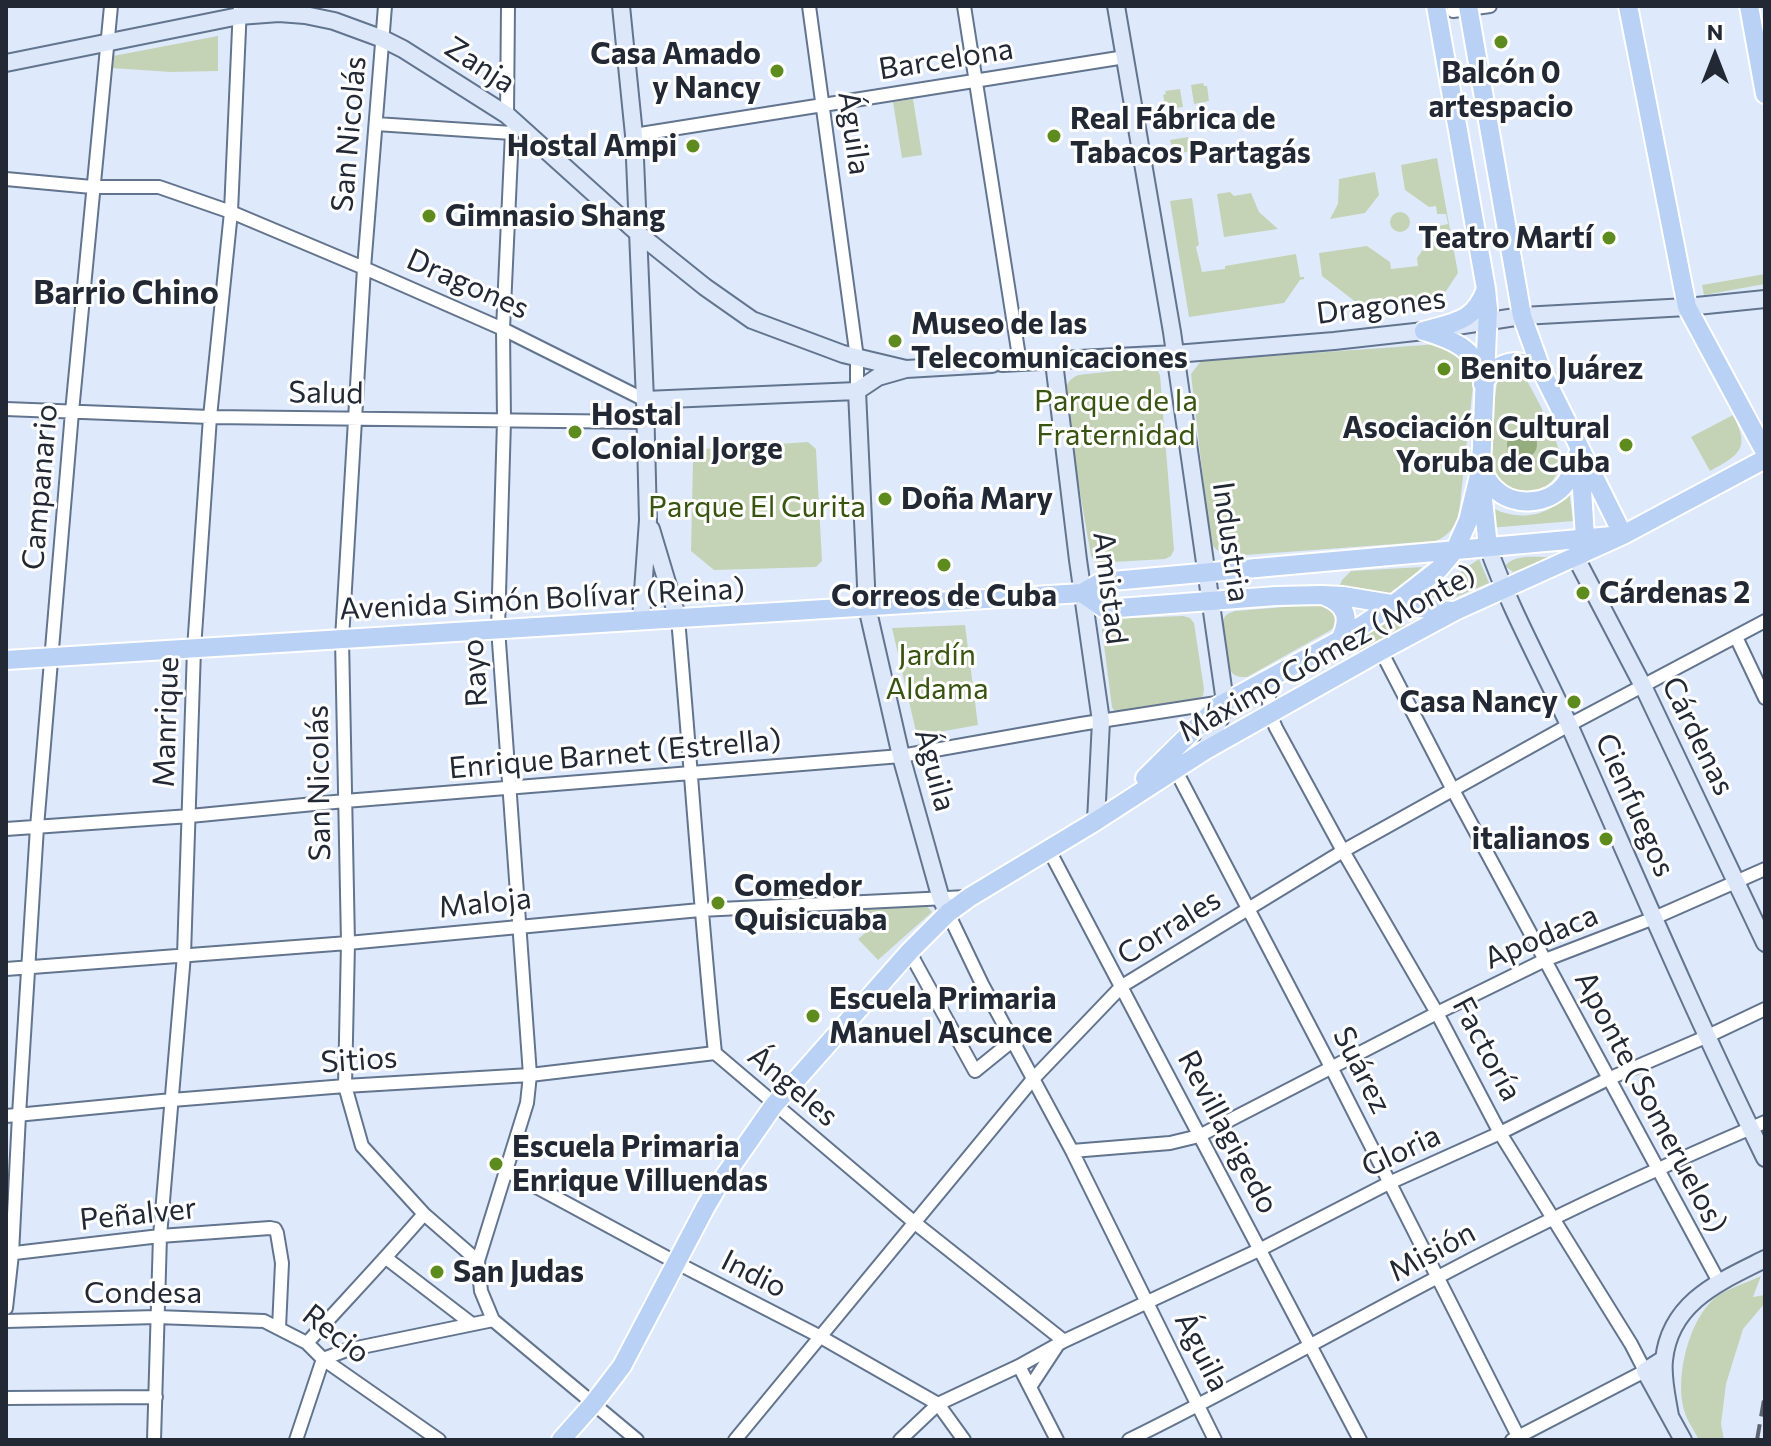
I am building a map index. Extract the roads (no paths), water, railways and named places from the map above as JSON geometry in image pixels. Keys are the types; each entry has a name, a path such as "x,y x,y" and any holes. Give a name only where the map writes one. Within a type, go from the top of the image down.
{"main road":[{"path":"1628,6 1687,307 1765,452"},
{"path":"1749,6 1765,94"},
{"path":"1454,7 1475,51 1522,316 1543,374 1623,535"},
{"path":"1454,7 1444,56 1486,289 1488,321 1481,467 1468,521 1455,550"},
{"path":"1444,56 1447,47 1460,40 1469,43 1475,51"},
{"path":"1424,331 1472,314 1486,289"},
{"path":"1424,331 1452,340 1465,349 1477,363 1483,384"},
{"path":"1483,384 1505,363 1526,363 1543,374"},
{"path":"1744,470 1756,435"},
{"path":"1481,467 1487,481 1500,493 1516,500 1542,500 1564,486 1580,448"},
{"path":"1575,556 1585,538 1580,448"},
{"name":"Máximo Gómez (Monte)","path":"561,1440 622,1366 719,1184 774,1105 910,951 944,906 970,897 1204,751 1381,651 1455,611 1623,535 1765,459"},
{"name":"Cienfuegos","path":"1481,467 1488,547"},
{"name":"Máximo Gómez (Monte)","path":"1104,816 1225,702 1340,640 1439,569 1455,550 1623,535"},
{"name":"Avenida Simón Bolívar (Reina)","path":"6,660 1082,593 1101,582 1455,550"},
{"name":"Avenida Simón Bolívar (Reina)","path":"1082,593 1105,609 1322,595 1455,611"},
{"path":"1322,595 1334,599 1345,613 1347,623 1340,640"}],"street":[{"name":"Campanario","path":"6,1308 12,1115 28,968 72,412 111,6"},
{"name":"San Nicolás","path":"385,6 364,268 342,639 348,943 345,1086 362,1146 424,1214 478,1261"},
{"name":"Rayo","path":"478,1261 527,1103 530,1075 498,628 504,421 503,329 511,123 508,6"},
{"path":"621,6 634,135 646,422 648,520 641,620"},
{"name":"Águila","path":"809,6 857,358 867,607 901,756 944,906 982,984 1072,1151 1215,1440"},
{"path":"964,6 976,81 1005,363"},
{"name":"Industria","path":"1116,6 1175,354 1225,702 1204,751"},
{"path":"1454,7 1490,6"},
{"name":"Zanja","path":"6,63 239,11 305,15 334,21 383,39 430,64 511,123 639,234 752,320 857,358"},
{"name":"Manrique","path":"154,1440 160,1236 184,955 194,649 210,417 231,212 239,11"},
{"name":"Barcelona","path":"634,135 1125,57"},
{"path":"376,124 511,123"},
{"name":"Dragones","path":"6,179 92,187 159,187 231,212 364,268 503,329 645,400 857,391 878,377 906,369 1175,354 1334,341 1522,316 1687,307 1765,299"},
{"name":"Dragones","path":"857,358 906,369"},
{"name":"Amistad","path":"1054,362 1101,721 1104,816"},
{"name":"Salud","path":"6,409 354,420 646,422"},
{"path":"648,520 678,619"},
{"name":"Cienfuegos","path":"1488,547 1504,589 1569,725 1708,1036 1758,1125 1765,1158"},
{"name":"Cárdenas","path":"1575,556 1643,686 1765,943"},
{"name":"Ángeles","path":"678,619 700,910 715,1053 915,1223 1062,1342"},
{"name":"Corrales","path":"735,1440 1033,1079 1122,986 1343,851 1569,725 1765,621"},
{"path":"1736,637 1765,698"},
{"name":"Aponte (Someruelos)","path":"1381,651 1719,1282"},
{"path":"1269,714 1268,692 1274,676"},
{"name":"Enrique Barnet (Estrella)","path":"6,829 901,756 1225,702"},
{"name":"Factoría","path":"1269,714 1343,851 1437,1013 1500,1133 1631,1344 1683,1440"},
{"name":"Suárez","path":"1175,769 1331,1067 1516,1439"},
{"name":"Revillagigedo","path":"1049,850 1360,1440"},
{"name":"Apodaca","path":"1072,1151 1170,1143 1199,1136 1545,960 1654,918 1765,869"},
{"name":"Maloja","path":"6,969 348,943 700,910 944,906"},
{"path":"910,951 975,1071 1012,1041"},
{"name":"Gloria","path":"900,1440 938,1404 1062,1342 1261,1249 1389,1183 1500,1133 1608,1079 1765,1009"},
{"name":"Sitios","path":"12,1115 345,1086 530,1075 715,1053"},
{"name":"Misión","path":"1129,1440 1553,1218 1758,1125"},
{"name":"Indio","path":"505,1170 819,1336 938,1404 964,1440"},
{"path":"307,1343 424,1214"},
{"name":"Peñalver","path":"9,1254 160,1236 275,1229"},
{"name":"Recio","path":"275,1229 282,1263 279,1328 307,1343 323,1359 439,1440"},
{"path":"386,1258 472,1324"},
{"path":"1670,1416 1664,1359 1677,1318 1694,1300 1719,1282 1765,1259"},
{"path":"478,1261 481,1291 493,1320 637,1440"},
{"name":"Condesa","path":"6,1321 157,1317 264,1321 279,1328"},
{"path":"296,1440 323,1359 347,1350 493,1320"},
{"path":"1030,1387 1062,1342"},
{"path":"1516,1439 1664,1359"},
{"path":"1019,1366 1057,1440"},
{"path":"6,1398 156,1397"}],"railway":[{"path":"1757,1440 1765,1394"}],"place":[{"name":"Balcón 0 artespacio","path":"1501,42"},
{"name":"Casa Amado y Nancy","path":"777,71"},
{"name":"Real Fábrica de Tabacos Partagás","path":"1054,136"},
{"name":"Hostal Ampi","path":"693,146"},
{"name":"Gimnasio Shang","path":"429,216"},
{"name":"Teatro Martí","path":"1609,238"},
{"name":"Museo de las Telecomunicaciones","path":"895,341"},
{"name":"Benito Juárez","path":"1444,369"},
{"name":"Hostal Colonial Jorge","path":"575,432"},
{"name":"Asociación Cultural Yoruba de Cuba","path":"1626,445"},
{"name":"Doña Mary","path":"885,499"},
{"name":"Correos de Cuba","path":"944,565"},
{"name":"Cárdenas 2","path":"1583,593"},
{"name":"Casa Nancy","path":"1574,702"},
{"name":"italianos","path":"1606,839"},
{"name":"Comedor Quisicuaba","path":"718,903"},
{"name":"Escuela Primaria Manuel Ascunce","path":"813,1016"},
{"name":"Escuela Primaria Enrique Villuendas","path":"496,1164"},
{"name":"San Judas","path":"437,1272"}],"district":[{"name":"Barrio Chino","path":"126,293"}],"park label":[{"name":"Parque de la Fraternidad","path":"1116,418"},
{"name":"Parque El Curita","path":"757,507"},
{"name":"Jardín Aldama","path":"937,672"}]}
